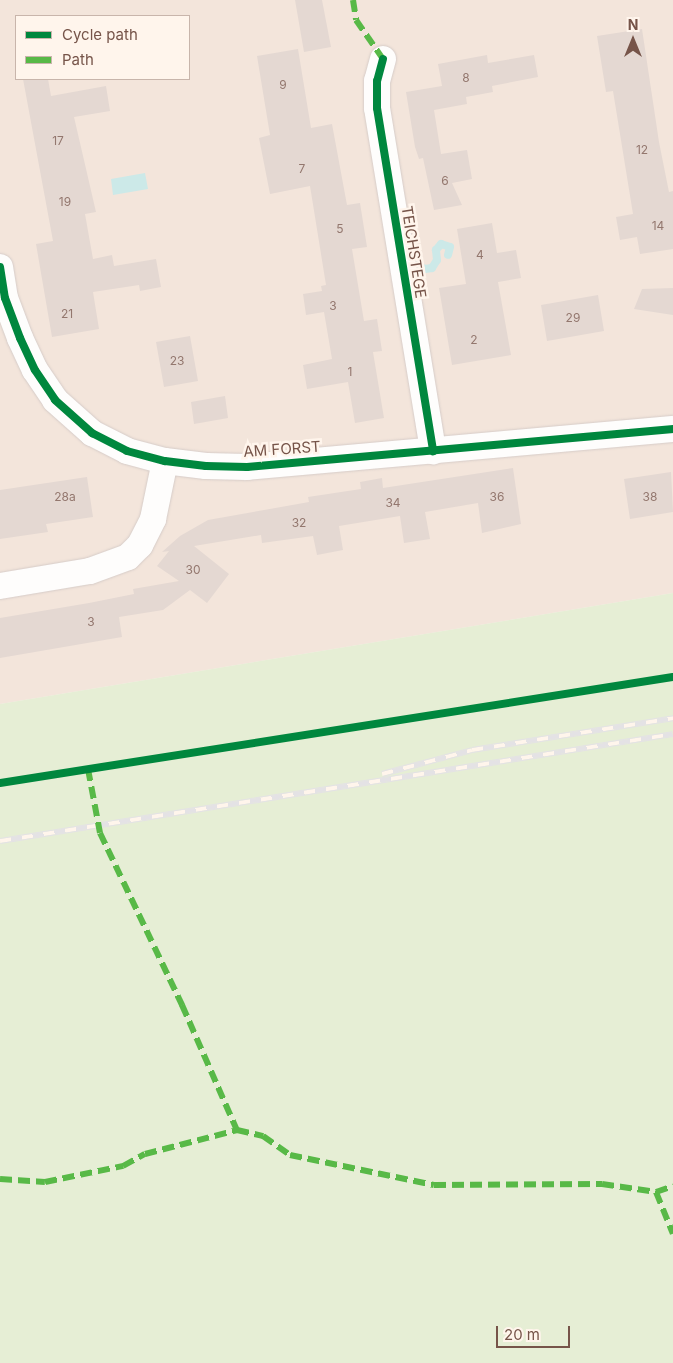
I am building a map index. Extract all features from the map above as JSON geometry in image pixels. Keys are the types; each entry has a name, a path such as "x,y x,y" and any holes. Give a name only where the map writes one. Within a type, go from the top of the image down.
{"street":[{"name":"TEICHSTEGE","path":"383,59 377,81 377,108 433,451"},
{"name":"AM FORST","path":"0,268 10,342 35,370 55,400 92,433 128,451 165,461 206,466 247,467 673,429"},
{"path":"0,586 90,572 128,558 140,545 153,519 165,461"}],"shaded area":[{"path":"0,0 673,0 673,593 0,704"}],"green space":[{"path":"673,593 673,1363 0,1363 0,704"}],"water":[{"path":"145,173 148,189 113,195 111,179"}],"building":[{"path":"295,0 322,0 331,47 304,52"},
{"path":"642,29 659,142 669,192 673,191 673,249 640,254 637,237 620,240 616,217 633,214 613,91 606,92 597,36"},
{"path":"298,49 311,128 332,124 347,205 360,203 367,247 352,249 364,321 377,319 382,351 373,352 384,418 355,423 348,382 307,389 303,365 332,359 324,312 306,315 303,294 322,291 321,286 326,285 310,186 270,194 259,138 270,135 257,56"},
{"path":"487,55 488,63 534,55 538,77 492,86 493,92 466,97 467,104 434,110 441,154 467,150 472,179 452,183 462,205 434,210 423,158 419,159 415,147 406,92 442,86 438,64"},
{"path":"23,80 48,80 51,96 106,86 110,111 74,117 96,212 85,214 93,259 112,255 114,266 156,259 161,287 140,291 139,285 93,292 99,329 52,337 36,244 53,241"},
{"path":"492,223 497,253 516,250 521,278 498,282 511,355 452,365 439,288 466,284 457,229"},
{"path":"673,288 673,315 634,309 642,289"},
{"path":"598,295 604,331 547,341 541,305"},
{"path":"190,336 198,381 164,387 156,342"},
{"path":"225,396 228,418 194,424 191,402"},
{"path":"513,468 521,524 482,533 478,503 425,512 430,539 404,543 400,516 339,526 343,550 317,555 313,536 262,543 261,535 194,546 229,574 207,603 190,590 163,610 119,617 122,637 0,658 0,618 134,594 133,589 179,581 157,566 169,551 162,552 180,536 208,520 309,502 308,497 361,489 360,482 382,478 383,488"},
{"path":"671,472 673,512 630,519 624,479"},
{"path":"87,477 93,517 46,524 48,532 0,539 0,490"}],"waterway":[{"path":"413,263 425,269 432,268 437,260 436,250 441,244 450,247 448,255"}],"railway":[{"path":"382,774 472,750 673,718"},
{"path":"0,841 673,734"}],"marked path":[{"path":"353,0 356,20 383,59"},
{"path":"88,769 100,833 182,1005 237,1130"},
{"path":"0,1179 45,1182 123,1166 145,1154 237,1130 263,1136 290,1155 434,1185 602,1184 656,1192 673,1186"},
{"path":"656,1192 673,1234"}],"cycle path":[{"path":"383,59 377,81 377,108 433,451"},
{"path":"0,267 5,298 20,338 35,370 55,400 92,433 127,451 165,461 206,466 247,467 673,429"},
{"path":"0,783 673,677"}]}
